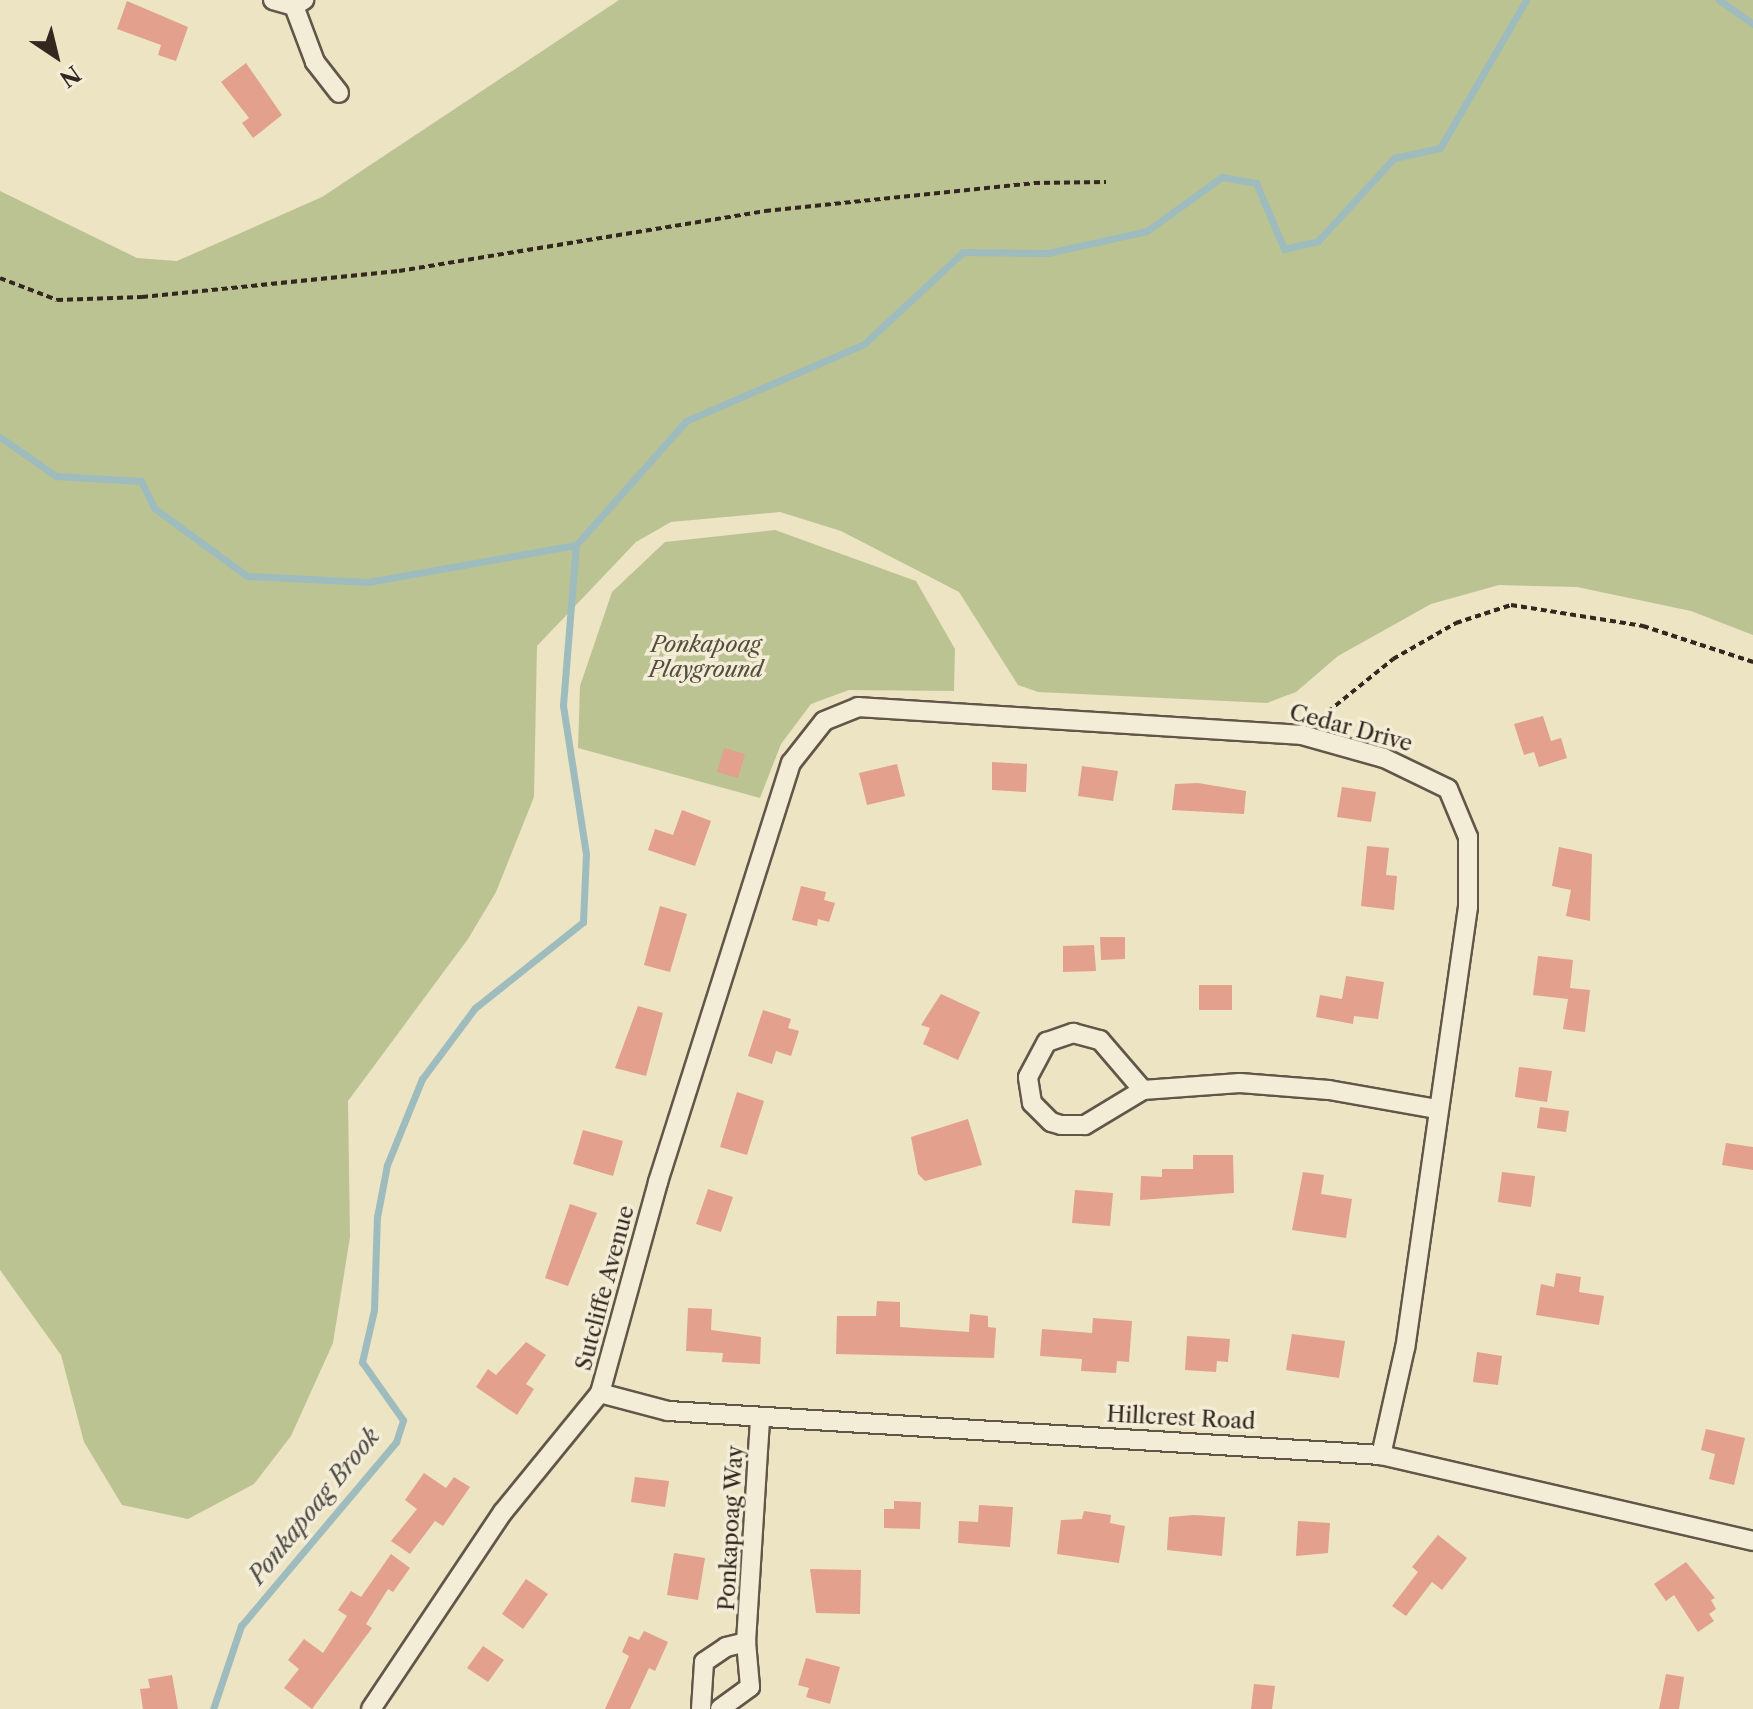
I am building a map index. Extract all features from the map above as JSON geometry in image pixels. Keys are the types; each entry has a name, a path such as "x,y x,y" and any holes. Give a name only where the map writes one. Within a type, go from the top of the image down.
{"street":[{"path":"273,0 299,3 315,62 339,93"},
{"name":"Cedar Drive","path":"771,823 800,746 824,721 858,707 1302,735 1423,773 1448,789 1459,809 1472,862 1469,892 1405,1348 1381,1455"},
{"name":"Sutcliffe Avenue","path":"371,1709 503,1512 600,1393 658,1182 771,823"},
{"path":"1143,1090 1111,1049 1087,1034 1047,1042 1028,1077 1032,1103 1051,1122 1061,1125 1085,1125 1143,1090 1240,1083 1329,1090 1437,1109"},
{"name":"Hillcrest Road","path":"600,1393 668,1411 1381,1455 1753,1541"},
{"name":"Ponkapoag Way","path":"720,1709 750,1687 753,1674 746,1642 760,1417"},
{"path":"701,1709 704,1662 726,1647 746,1642"}],"path":[{"path":"0,278 57,300 142,297 399,271 765,211 1034,183 1106,182"},
{"path":"1302,735 1393,659 1456,623 1511,605 1643,626 1753,662"}],"green space":[{"path":"619,0 1753,0 1753,635 1691,611 1577,587 1499,585 1431,604 1338,656 1296,692 1267,703 1038,692 1018,685 959,592 841,531 780,512 671,522 636,542 537,646 534,797 496,892 468,939 348,1101 350,1237 333,1343 291,1436 254,1484 188,1519 122,1505 84,1442 61,1355 0,1270 0,191 137,258 177,261 322,197"},
{"name":"Ponkapoag Playground","path":"775,530 916,581 955,649 954,691 849,690 811,704 781,744 760,798 578,748 580,686 612,592 665,542"}],"building":[{"path":"127,1 188,27 176,61 158,55 161,45 117,29"},
{"path":"246,63 282,115 253,138 242,123 249,118 221,82"},
{"path":"1543,716 1551,741 1561,738 1567,758 1539,767 1534,752 1524,755 1514,724"},
{"path":"724,748 745,754 738,778 717,772"},
{"path":"992,762 1027,764 1026,792 992,790"},
{"path":"897,764 905,796 867,805 859,773"},
{"path":"1082,766 1118,771 1113,801 1078,796"},
{"path":"1198,783 1246,791 1244,814 1172,810 1175,784"},
{"path":"1342,787 1376,792 1371,822 1337,817"},
{"path":"682,810 711,821 695,866 648,850 655,829 673,835"},
{"path":"1367,846 1389,848 1386,875 1397,876 1394,910 1361,906"},
{"path":"1559,847 1592,854 1590,921 1566,916 1571,890 1552,886"},
{"path":"801,886 826,892 824,900 835,903 829,922 818,919 817,926 792,920"},
{"path":"660,906 687,914 670,972 644,965"},
{"path":"1100,937 1125,937 1125,959 1101,960"},
{"path":"1094,945 1096,971 1063,972 1063,946"},
{"path":"1538,956 1573,960 1570,988 1590,990 1585,1032 1563,1029 1568,999 1533,995"},
{"path":"1346,976 1384,982 1378,1019 1354,1016 1353,1024 1316,1017 1320,995 1342,999"},
{"path":"1199,985 1232,985 1232,1010 1199,1010"},
{"path":"941,994 980,1012 958,1060 923,1044 930,1028 921,1025"},
{"path":"638,1006 663,1013 646,1076 615,1068"},
{"path":"763,1010 791,1019 788,1028 799,1031 791,1056 776,1051 772,1064 748,1056"},
{"path":"1519,1067 1552,1071 1547,1102 1515,1097"},
{"path":"737,1092 764,1101 747,1155 720,1147"},
{"path":"1540,1107 1569,1111 1566,1132 1537,1128"},
{"path":"968,1119 982,1165 925,1181 918,1174 911,1137"},
{"path":"583,1130 623,1141 613,1176 573,1164"},
{"path":"1726,1143 1753,1147 1753,1170 1722,1165"},
{"path":"1193,1155 1233,1155 1234,1193 1140,1200 1141,1176 1162,1177 1162,1169 1193,1169"},
{"path":"1303,1172 1324,1175 1321,1194 1352,1199 1346,1238 1292,1230"},
{"path":"1502,1172 1535,1176 1531,1207 1498,1202"},
{"path":"708,1189 733,1197 721,1232 696,1224"},
{"path":"1075,1190 1113,1193 1110,1226 1072,1223"},
{"path":"570,1204 597,1213 568,1286 545,1278"},
{"path":"1556,1273 1581,1277 1579,1292 1604,1296 1599,1325 1536,1315 1541,1284 1554,1287"},
{"path":"877,1301 900,1302 900,1327 969,1332 970,1314 988,1316 988,1327 996,1328 994,1358 836,1354 837,1316 876,1316"},
{"path":"688,1308 712,1309 711,1330 761,1337 760,1364 722,1362 723,1353 686,1351"},
{"path":"1093,1318 1132,1321 1129,1362 1117,1361 1116,1373 1081,1371 1082,1359 1040,1356 1042,1329 1092,1333"},
{"path":"1292,1334 1345,1341 1339,1378 1286,1370"},
{"path":"1187,1336 1230,1339 1228,1362 1217,1361 1216,1372 1185,1370"},
{"path":"526,1342 546,1355 526,1384 534,1389 517,1415 476,1387 488,1369 496,1375"},
{"path":"1477,1352 1502,1356 1498,1385 1473,1382"},
{"path":"1706,1429 1745,1438 1734,1485 1709,1479 1715,1454 1701,1450"},
{"path":"424,1473 446,1488 454,1477 470,1487 443,1526 435,1521 410,1554 391,1541 417,1509 405,1500"},
{"path":"635,1477 669,1481 665,1507 631,1502"},
{"path":"894,1501 921,1502 920,1529 884,1528 884,1509 894,1509"},
{"path":"979,1505 1013,1507 1010,1547 958,1543 959,1521 978,1522"},
{"path":"1084,1511 1111,1515 1110,1523 1125,1526 1119,1563 1057,1554 1061,1520 1082,1519"},
{"path":"1169,1517 1225,1517 1222,1556 1167,1550"},
{"path":"1298,1521 1330,1523 1328,1553 1296,1556"},
{"path":"1438,1535 1467,1558 1442,1590 1432,1582 1406,1616 1392,1606 1418,1572 1412,1567"},
{"path":"674,1553 705,1558 698,1600 667,1595"},
{"path":"391,1554 410,1568 393,1592 388,1589 366,1624 372,1628 312,1709 284,1688 299,1669 288,1660 304,1639 323,1653 347,1616 338,1610 351,1591 361,1597"},
{"path":"1686,1562 1715,1598 1711,1600 1716,1609 1709,1614 1714,1621 1698,1632 1674,1595 1666,1601 1654,1584"},
{"path":"810,1569 861,1570 860,1614 816,1613"},
{"path":"526,1579 548,1594 523,1629 502,1614"},
{"path":"644,1631 668,1642 655,1671 649,1668 630,1709 605,1709 629,1656 622,1652 629,1636 639,1640"},
{"path":"483,1646 504,1660 488,1682 467,1668"},
{"path":"806,1658 840,1667 830,1704 806,1697 809,1688 798,1685"},
{"path":"1666,1674 1684,1677 1679,1709 1659,1709"},
{"path":"172,1675 178,1709 143,1709 140,1689 150,1688 148,1679"},
{"path":"1254,1684 1275,1686 1272,1709 1251,1709"}],"waterway":[{"name":"Ponkapoag Brook","path":"213,1709 241,1626 396,1442 403,1420 362,1362 374,1310 377,1217 387,1165 422,1079 475,1008 583,922 586,854 563,705 576,545 686,421 864,344 963,252 1048,253 1147,231 1222,177 1256,183 1284,249 1318,241 1394,158 1440,148 1526,0"},
{"name":"Ponkapoag Brook","path":"1719,0 1753,24"},
{"path":"0,437 56,476 141,481 154,508 247,576 368,582 576,545"}]}
